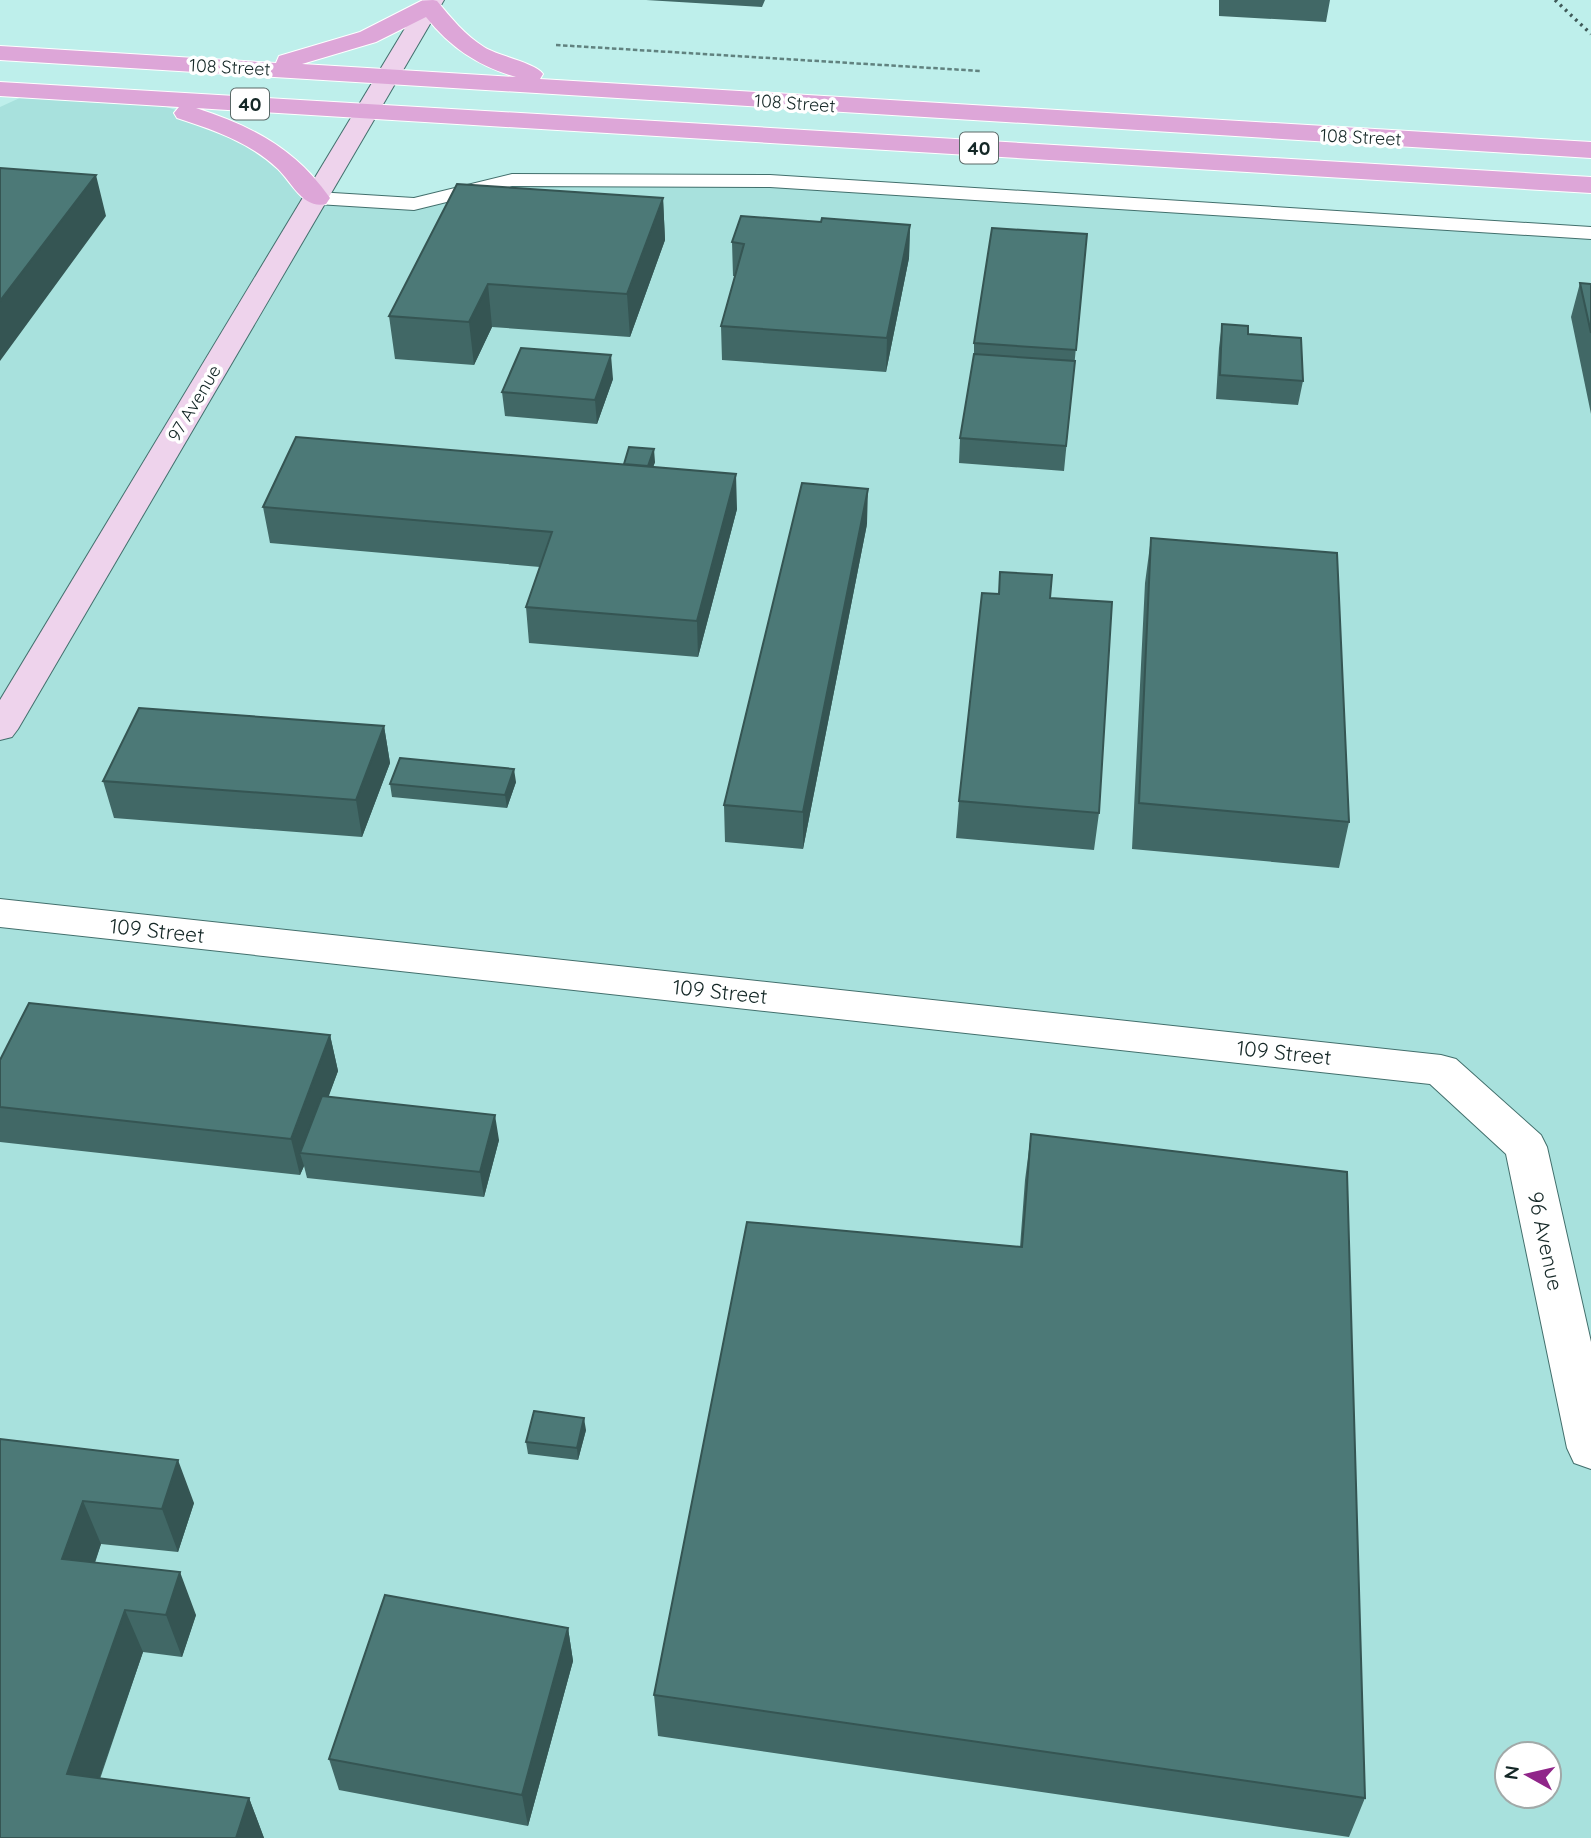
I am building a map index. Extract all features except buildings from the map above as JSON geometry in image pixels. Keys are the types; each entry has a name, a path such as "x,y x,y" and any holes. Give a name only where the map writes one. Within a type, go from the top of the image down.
{"main road":[{"path":"216,67 293,61 368,37 431,3 457,40 484,58 541,77 643,94"},
{"name":"108 Street","path":"0,53 1591,150"},
{"name":"108 Street","path":"0,89 1591,186"},
{"path":"134,97 227,126 260,142 278,153 317,198"}],"street":[{"name":"97 Avenue","path":"0,729 431,3"},
{"name":"109 Street","path":"0,913 1441,1070"},
{"name":"96 Avenue","path":"1441,1070 1526,1147 1591,1448"}],"lane":[{"path":"317,198 414,204 512,180 770,181 1591,233"}],"shaded area":[{"path":"35,91 134,97 227,126 317,198 414,204 512,180 770,181 1591,233 1591,1838 0,1838 0,107"}],"railway":[{"path":"1555,0 1591,34"}]}
